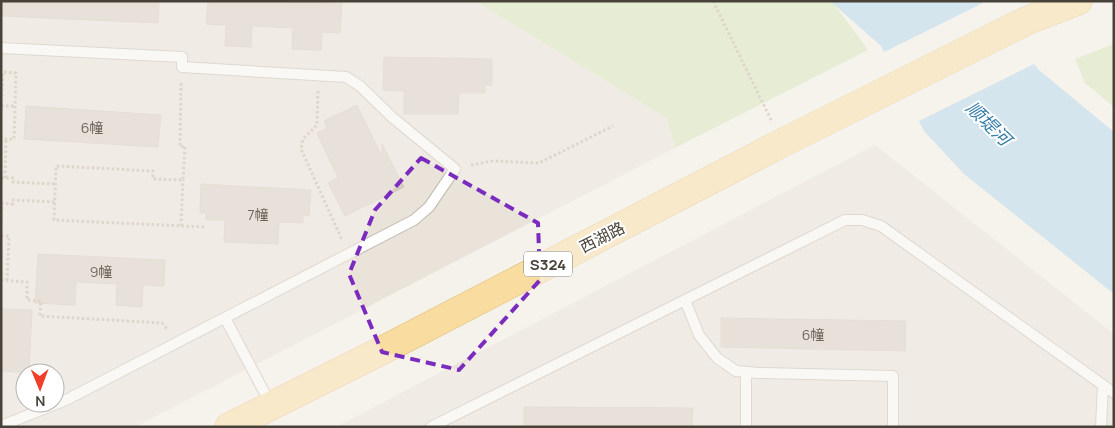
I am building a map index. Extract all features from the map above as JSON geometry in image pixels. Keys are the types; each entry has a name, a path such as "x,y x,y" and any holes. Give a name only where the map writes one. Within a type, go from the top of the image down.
{"main road":[{"path":"1026,21 1054,1"},
{"path":"1026,21 1078,1"},
{"name":"西湖路","path":"229,427 385,349 782,143 1026,21"}],"lane":[{"path":"1,48 182,57 182,68 346,77 360,86 392,117 455,168 429,207 414,220 66,400 1,426"},
{"path":"430,427 845,220 862,220 881,226 1114,393"},
{"path":"685,300 700,335 717,358 736,371 893,376 893,427"},
{"path":"225,318 271,406"},
{"path":"746,373 746,427"},
{"path":"1101,427 1103,385"}],"path":[{"path":"713,1 782,143"},
{"path":"182,68 180,147 185,146 182,226"},
{"path":"1,111 3,72 16,73 14,140 1,139"},
{"path":"319,76 317,124 303,139 301,149 349,254"},
{"path":"2,106 15,106"},
{"path":"455,168 493,161 539,163 613,126"},
{"path":"6,139 3,178 13,178 13,182 55,184"},
{"path":"183,180 153,179 153,171 56,166 54,220 205,227"},
{"path":"1,225 2,203 13,204 13,200 55,202"},
{"path":"1,236 9,236 7,280"},
{"path":"1,280 27,282 27,300 41,300 40,316 162,323 178,342"}],"highlighted area":[{"path":"421,158 538,223 540,280 459,370 382,352 349,274 375,210"}],"shaded area":[{"path":"1,1 475,1 667,118 675,148 135,427 1,427"},
{"path":"875,145 1114,334 1114,427 336,427"}],"green space":[{"path":"475,1 832,1 868,50 675,148 667,118"},
{"path":"1114,44 1114,107 1085,83 1075,59"}],"water":[{"name":"顺堤河","path":"830,1 981,1 1039,70 1114,132 1114,294 964,174 924,131 881,46"}],"pier":[{"path":"985,2 1028,53 1034,64 917,122 882,53"}],"building":[{"path":"1,1 159,1 158,23 1,16"},
{"path":"208,1 342,3 340,33 322,32 321,50 292,49 293,28 252,26 251,47 225,46 226,25 206,24"},
{"path":"384,57 492,59 492,85 485,85 485,93 459,93 458,114 404,114 404,91 383,90"},
{"path":"357,105 382,157 382,144 404,187 345,216 328,183 338,178 317,133 327,128 324,121"},
{"path":"26,106 161,115 158,147 24,139"},
{"path":"201,184 311,190 309,216 303,215 303,223 279,222 278,244 224,242 225,220 206,220 206,213 200,213"},
{"path":"38,254 165,260 164,286 143,285 142,307 116,305 117,284 76,282 75,305 35,303"},
{"path":"1,309 32,310 29,363 15,363 15,372 1,371"},
{"path":"721,318 906,321 905,351 721,347"},
{"path":"524,407 693,408 692,427 524,427"}]}
